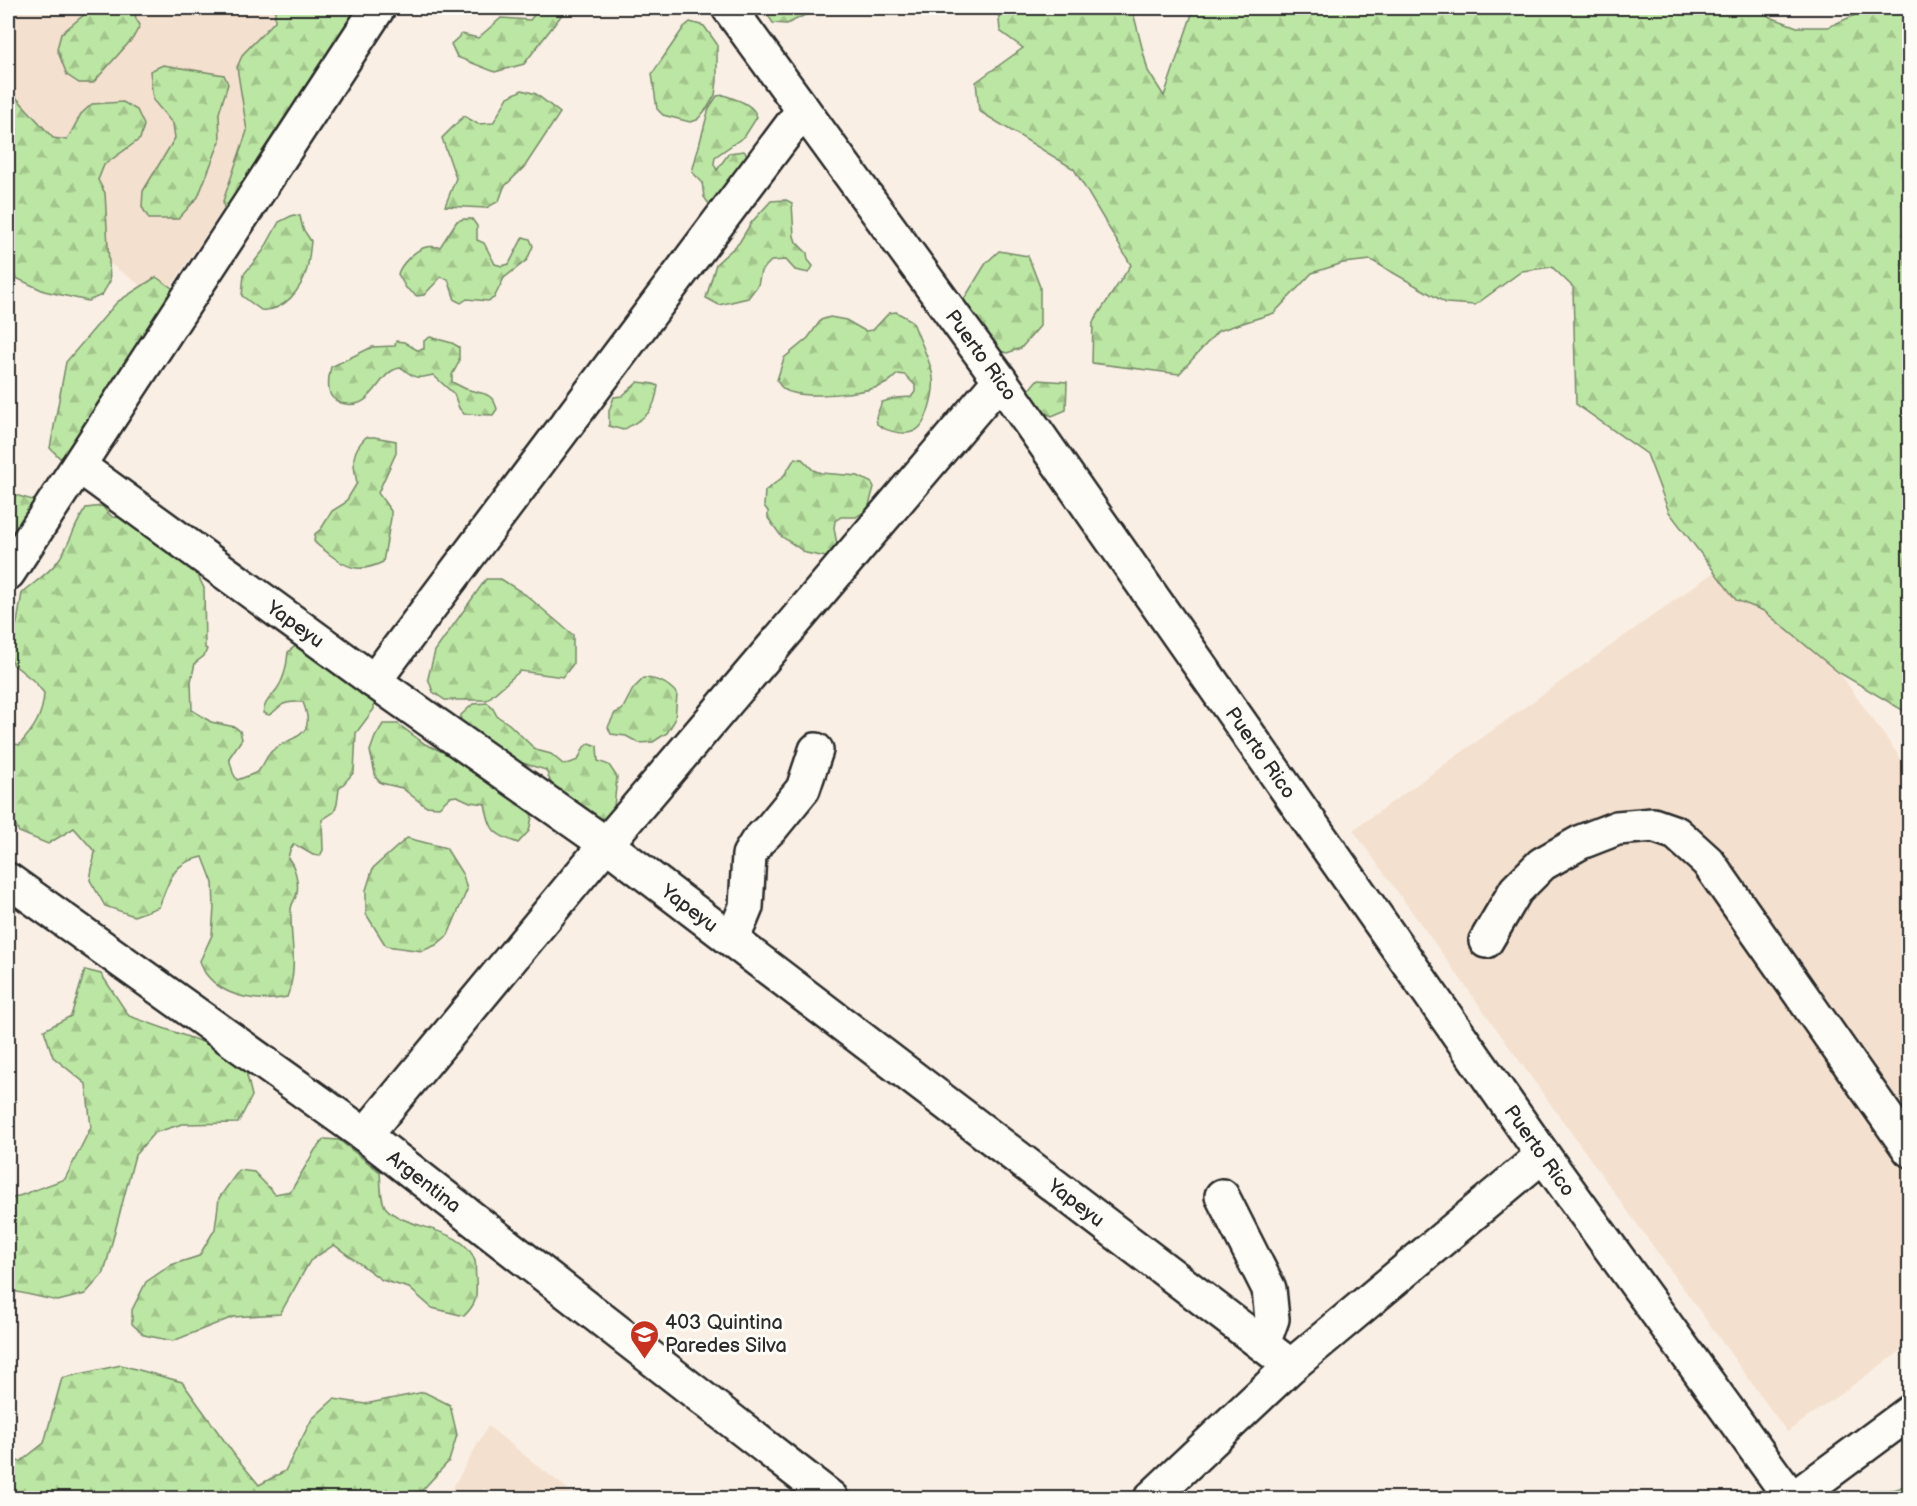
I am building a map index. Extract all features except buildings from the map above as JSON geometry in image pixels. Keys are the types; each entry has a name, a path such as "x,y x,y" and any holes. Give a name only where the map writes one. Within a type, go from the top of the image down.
{"street":[{"path":"8,573 378,8"},
{"name":"Puerto Rico","path":"729,8 1000,380 1543,1155 1793,1498"},
{"path":"374,681 803,110"},
{"path":"365,1135 606,844 1000,380"},
{"name":"Yapeyu","path":"79,466 374,681 606,844 1291,1366"},
{"path":"728,937 739,924 746,907 749,855 757,842 803,789 816,750"},
{"path":"1486,941 1516,890 1542,864 1581,842 1617,828 1653,825 1676,833 1708,862 1910,1150"},
{"name":"Argentina","path":"8,880 365,1135 831,1498"},
{"path":"1151,1498 1291,1366 1543,1155"},
{"path":"1222,1196 1269,1289 1272,1319 1263,1344"},
{"path":"1793,1498 1910,1412"}],"shaded area":[{"path":"8,8 358,8 162,300 8,193"},
{"path":"1749,547 1909,770 1909,1345 1787,1432 1353,830"},
{"path":"488,1426 579,1498 499,1498 484,1488 478,1498 447,1498"}],"green space":[{"path":"84,8 134,8 140,25 133,38 93,83 79,83 67,75 57,49 61,34 86,13"},
{"path":"275,8 365,8 225,215 223,201 247,131 237,67 243,54 275,21"},
{"path":"540,8 567,8 524,64 495,72 457,57 451,44 462,34 478,38 501,18 530,20"},
{"path":"765,8 819,8 787,24 773,23"},
{"path":"998,8 1132,8 1148,71 1164,96 1194,8 1759,8 1770,17 1797,27 1828,27 1871,8 1905,8 1910,17 1909,714 1838,672 1764,611 1736,600 1669,512 1647,454 1576,404 1573,287 1552,267 1522,271 1475,305 1446,303 1371,260 1343,263 1312,273 1274,313 1218,331 1179,374 1092,363 1093,322 1131,265 1074,169 979,111 976,82 1023,48 1000,31"},
{"path":"690,22 704,26 717,44 717,81 715,95 708,107 697,120 690,122 663,115 657,109 652,74 684,27"},
{"path":"163,65 224,75 228,84 219,113 220,141 198,197 178,219 149,219 142,207 143,191 175,138 173,124 153,100 150,71"},
{"path":"522,90 536,94 560,113 525,166 504,187 499,201 486,208 445,206 456,178 442,138 464,116 478,124 493,123 508,97"},
{"path":"8,92 13,94 53,138 67,140 81,114 92,104 123,102 137,110 144,125 140,139 104,165 98,180 105,193 110,281 102,295 88,301 44,291 16,278 8,265"},
{"path":"724,95 748,105 757,117 745,136 715,157 714,164 717,170 729,153 744,151 749,157 712,208 704,197 702,182 692,172 709,108 717,96"},
{"path":"786,200 792,203 796,242 807,253 808,260 813,266 809,273 795,270 786,260 771,261 761,271 758,285 748,298 719,305 706,298 716,264 739,243 751,223 771,201"},
{"path":"293,215 300,216 303,229 311,241 307,269 301,285 290,298 277,307 261,310 242,296 244,274 263,251 279,222"},
{"path":"472,219 477,226 477,240 484,243 495,264 502,266 509,264 523,237 530,239 533,246 527,260 504,278 494,298 488,301 467,299 461,303 455,300 448,279 441,277 424,295 417,296 406,288 398,274 402,266 413,254 422,249 440,247 457,221"},
{"path":"999,251 1028,256 1040,287 1040,326 1021,348 1007,353 994,349 961,304 986,263"},
{"path":"156,277 175,290 112,435 60,458 50,448 66,362 117,302"},
{"path":"896,312 909,319 914,325 932,372 933,389 930,404 923,423 916,430 899,433 877,424 876,417 882,402 911,397 915,392 915,385 905,375 898,374 879,387 827,395 791,392 778,383 784,358 808,338 821,320 830,317 846,320 865,331 873,330 889,313"},
{"path":"430,337 459,347 459,362 452,375 452,382 485,394 492,399 497,409 493,415 464,414 454,394 433,375 416,377 402,368 387,375 362,402 341,403 330,395 331,367 372,347 395,346 396,341 404,342 417,350 424,349 424,341"},
{"path":"1037,380 1067,382 1066,410 1052,416 1027,405 1027,392"},
{"path":"638,382 658,386 654,403 648,414 623,430 609,426 609,411 614,397 622,396"},
{"path":"366,437 396,441 396,453 378,493 391,511 391,518 383,562 368,568 354,568 336,559 314,541 315,534 321,529 332,511 345,503 357,483 354,458 357,448"},
{"path":"795,458 802,459 813,470 821,473 858,476 872,483 874,487 868,509 856,517 841,517 835,521 838,550 833,555 826,557 806,553 781,536 768,518 768,511 764,506 765,491 783,477"},
{"path":"8,493 33,500 35,514 8,555"},
{"path":"102,506 112,517 142,519 154,528 197,574 204,588 205,648 207,649 204,656 195,663 191,681 192,710 211,722 235,727 240,731 242,739 229,758 237,780 257,772 271,752 302,734 305,729 307,714 303,702 286,703 269,715 263,713 266,703 282,680 288,652 294,647 302,646 374,694 374,709 356,733 354,772 339,789 334,812 322,820 323,850 320,856 313,855 294,844 290,850 288,858 297,879 297,889 291,908 293,975 287,997 254,999 243,997 222,989 205,973 200,961 212,935 214,907 213,883 203,857 184,863 178,868 169,881 159,907 134,916 105,906 90,880 95,852 74,828 48,844 19,832 8,811 8,742 19,745 29,733 40,715 44,693 35,682 13,664 8,651 17,623 22,593 57,562 86,508"},
{"path":"486,579 501,579 526,595 573,635 573,664 563,677 520,671 487,700 445,700 433,692 428,678 435,651"},
{"path":"644,678 662,682 677,694 675,720 667,733 653,742 639,743 626,736 611,734 608,727 615,713 622,710 633,689"},
{"path":"488,703 497,716 509,724 536,750 551,754 563,764 578,760 584,747 590,743 597,746 598,761 609,765 617,777 614,807 604,819 590,816 554,791 546,770 519,762 460,722 461,715 473,704"},
{"path":"383,724 398,724 425,744 454,757 466,767 495,771 528,802 532,817 529,831 518,843 503,837 494,830 485,804 470,802 457,796 450,797 439,807 425,806 402,788 381,783 376,778 370,751"},
{"path":"407,838 446,848 463,875 467,890 448,935 436,945 422,951 386,946 366,914 366,890 373,868"},
{"path":"85,970 101,974 129,1016 222,1049 245,1067 252,1096 238,1123 182,1124 154,1133 135,1155 104,1273 85,1294 58,1301 8,1290 8,1200 65,1179 91,1127 86,1084 53,1057 44,1030 71,1016"},
{"path":"324,1139 339,1140 380,1172 383,1201 386,1208 395,1215 447,1235 459,1241 469,1250 475,1261 476,1296 474,1304 464,1316 432,1308 409,1288 382,1280 334,1245 310,1261 280,1314 233,1317 173,1341 144,1335 132,1324 132,1310 146,1282 171,1265 199,1256 215,1229 219,1198 239,1170 254,1172 275,1194 291,1191"},
{"path":"121,1365 182,1382 259,1485 285,1471 312,1419 334,1399 365,1404 424,1392 450,1405 457,1435 449,1461 415,1498 8,1498 8,1457 20,1462 44,1443 62,1378"},
{"path":"1909,1466 1909,1498 1855,1498 1867,1491 1897,1489 1906,1483"}],"place":[{"name":"403 Quintina Paredes Silva","path":"644,1360"}]}
